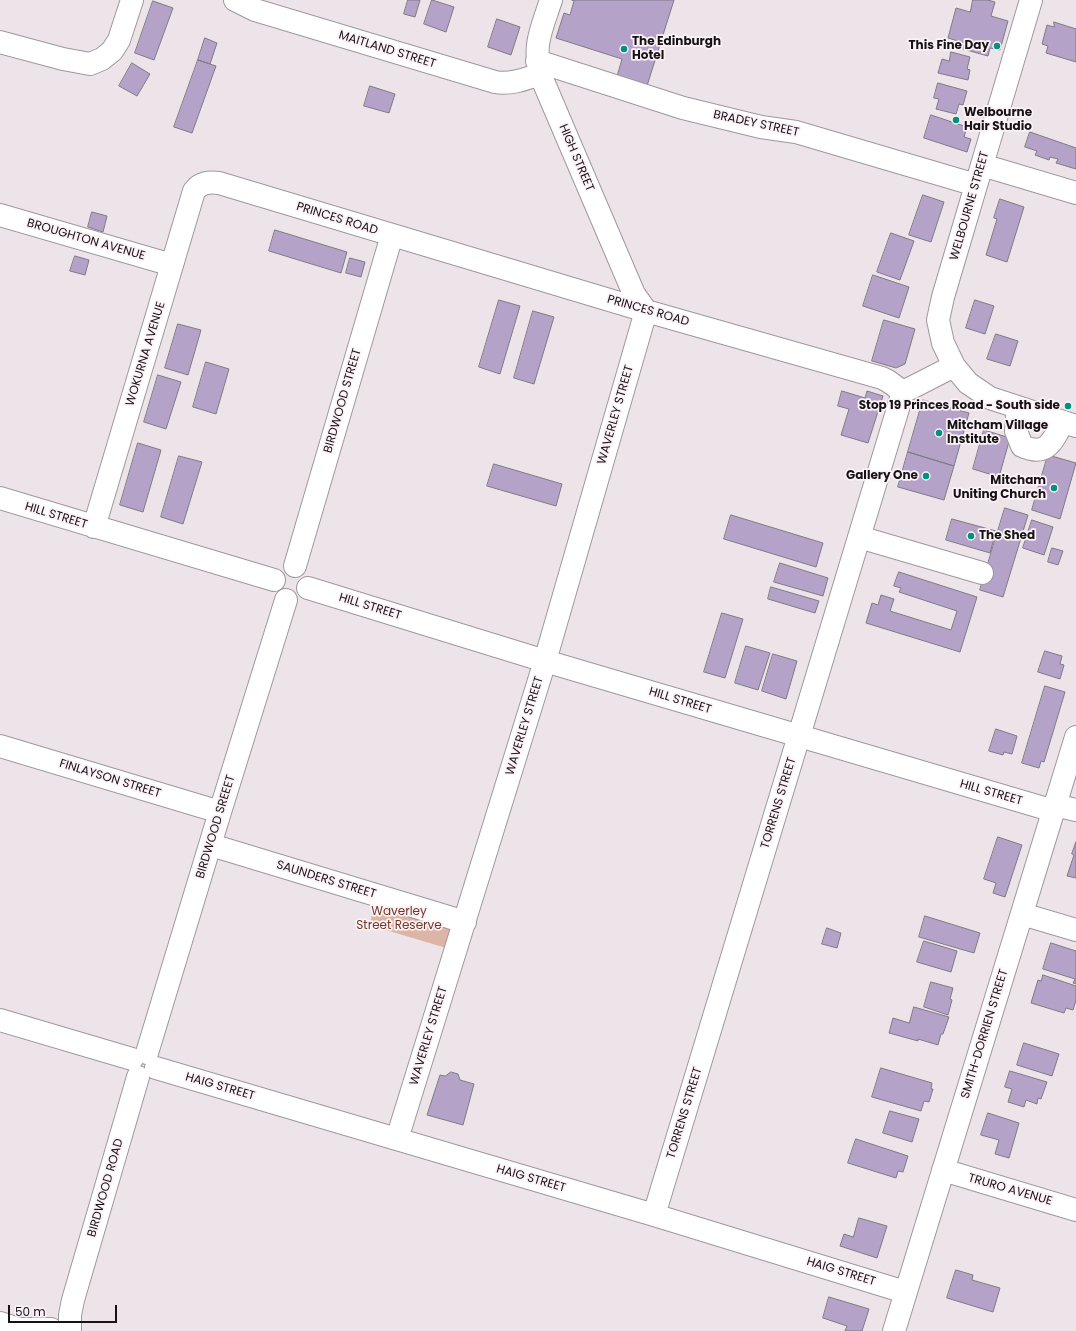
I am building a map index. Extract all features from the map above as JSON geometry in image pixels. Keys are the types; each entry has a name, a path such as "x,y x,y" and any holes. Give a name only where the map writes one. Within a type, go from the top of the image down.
{"street":[{"path":"0,42 63,59 90,64 102,59 112,51 118,40 132,0"},
{"name":"MAITLAND STREET","path":"235,0 255,10 495,82 515,82 539,68"},
{"name":"HIGH STREET","path":"552,0 537,44 539,68 634,294 646,311"},
{"name":"WELBOURNE STREET","path":"954,366 943,343 938,320 943,297 1031,0"},
{"name":"BRADEY STREET","path":"539,68 683,108 761,127 796,132 979,175 1076,193"},
{"name":"PRINCES ROAD","path":"201,184 209,182 219,183 646,311 882,378 903,392"},
{"name":"WOKURNA AVENUE","path":"94,527 194,191 201,184"},
{"name":"BROUGHTON AVENUE","path":"0,215 172,265"},
{"name":"BIRDWOOD STREET","path":"295,566 392,235"},
{"name":"WAVERLEY STREET","path":"397,1140 545,661 646,311"},
{"path":"903,392 954,366 968,383 990,398 1018,407 1070,424 1043,449 1035,451 1022,446 1018,440 1016,431 1018,407"},
{"name":"TORRENS STREET","path":"654,1215 903,392"},
{"name":"HILL STREET","path":"0,498 274,580"},
{"path":"859,537 982,573"},
{"path":"295,566 304,571 308,578 308,588 302,597 296,601 286,600 278,596 275,590 274,580 279,571 287,567 295,566"},
{"name":"HILL STREET","path":"308,588 799,737 1062,809"},
{"name":"BIRDWOOD SREEET","path":"143,1064 286,600"},
{"name":"SMITH-DORRIEN STREET","path":"894,1331 1022,914 1062,809 1076,737"},
{"name":"FINLAYSON STREET","path":"0,746 220,812"},
{"name":"SAUNDERS STREET","path":"210,845 465,922"},
{"path":"1022,914 1076,930"},
{"name":"HAIG STREET","path":"0,1020 397,1140 654,1215 906,1292"},
{"name":"BIRDWOOD ROAD","path":"60,1330 73,1300 143,1064"},
{"name":"TRURO AVENUE","path":"943,1170 1076,1210"},
{"path":"14,1328 60,1330"}],"green space":[{"name":"Waverley Street Reserve","path":"378,897 462,923 453,950 369,925"}],"building":[{"path":"408,0 420,0 415,17 404,14"},
{"path":"432,0 454,7 446,32 424,24"},
{"name":"The Edinburgh Hotel","path":"572,0 674,0 646,89 616,80 622,59 556,38 564,13 570,15 574,1"},
{"path":"973,0 988,0 995,2 991,16 1008,21 1000,50 990,48 988,56 963,49 965,43 948,38 956,8 970,12"},
{"path":"153,1 173,8 154,60 135,53"},
{"path":"497,19 520,27 511,55 488,47"},
{"path":"1054,22 1076,29 1076,62 1046,53 1048,46 1042,44 1047,25 1054,27"},
{"path":"205,38 217,43 210,64 198,60"},
{"path":"951,52 970,57 967,69 970,70 968,80 938,73 942,59 949,61"},
{"path":"198,60 216,66 192,133 174,127"},
{"path":"132,63 150,74 137,96 119,86"},
{"path":"938,83 967,91 963,105 959,104 956,114 936,109 939,99 934,98"},
{"path":"370,86 395,94 389,113 364,106"},
{"path":"931,115 967,127 964,137 971,139 967,152 924,138"},
{"path":"1030,132 1076,148 1076,169 1056,163 1058,159 1050,157 1049,160 1035,155 1037,151 1025,147"},
{"path":"923,195 944,202 931,242 909,235"},
{"path":"1000,199 1024,207 1007,262 986,255 997,219 994,218"},
{"path":"92,212 107,216 103,232 88,227"},
{"path":"275,230 347,252 341,273 269,251"},
{"path":"891,233 914,241 900,280 877,272"},
{"path":"75,256 89,260 85,275 70,271"},
{"path":"350,258 365,262 361,277 346,273"},
{"path":"873,275 909,287 899,318 863,306"},
{"path":"499,300 520,306 500,374 479,367"},
{"path":"975,300 994,306 985,334 966,328"},
{"path":"533,311 554,317 534,384 514,378"},
{"path":"884,320 915,329 905,364 896,368 872,361"},
{"path":"178,324 201,330 188,375 165,368"},
{"path":"996,334 1018,341 1010,366 987,359"},
{"path":"206,362 229,369 216,414 193,407"},
{"path":"158,375 181,382 166,429 144,422"},
{"path":"842,391 865,398 867,391 883,396 868,443 841,435 849,409 838,406"},
{"name":"Mitcham Village Institute","path":"923,400 969,413 954,466 908,452"},
{"path":"984,430 1010,438 999,477 973,469"},
{"path":"138,443 161,450 143,512 120,505"},
{"name":"Gallery One","path":"908,452 954,466 944,500 898,487"},
{"name":"Mitcham Uniting Church","path":"1048,455 1076,463 1060,519 1032,510"},
{"path":"179,456 202,462 183,524 161,517"},
{"path":"494,464 562,484 556,506 487,486"},
{"path":"1005,508 1028,515 1003,597 980,590"},
{"path":"731,515 823,543 816,567 724,539"},
{"name":"The Shed","path":"952,519 996,531 990,553 946,540"},
{"path":"1032,520 1053,527 1044,555 1023,548"},
{"path":"1052,548 1063,551 1058,565 1048,562"},
{"path":"780,563 828,578 823,596 774,582"},
{"path":"899,572 977,597 960,652 866,623 872,603 878,605 881,595 894,599 890,611 951,630 957,611 899,592 901,588 894,586"},
{"path":"771,587 819,601 815,613 768,599"},
{"path":"722,613 743,619 725,678 704,672"},
{"path":"746,646 770,653 758,690 735,683"},
{"path":"1045,651 1062,656 1060,664 1064,665 1060,679 1038,672"},
{"path":"773,654 797,661 786,699 762,691"},
{"path":"1045,686 1065,692 1044,762 1041,761 1039,768 1022,763"},
{"path":"996,729 1017,736 1012,754 1004,752 1003,755 989,751"},
{"path":"998,837 1022,845 1005,897 993,893 996,883 984,879"},
{"path":"1076,842 1076,878 1067,876 1074,855 1072,854"},
{"path":"925,916 980,933 974,953 919,937"},
{"path":"827,928 841,933 837,948 822,944"},
{"path":"924,941 957,951 951,972 917,962"},
{"path":"1051,943 1076,951 1076,984 1073,983 1075,979 1043,969"},
{"path":"1043,975 1076,986 1076,1000 1073,1010 1066,1008 1064,1013 1031,1003 1038,980 1041,981"},
{"path":"931,982 953,988 950,999 952,1000 948,1015 924,1007"},
{"path":"914,1007 949,1017 943,1034 941,1034 938,1045 889,1033 893,1018 909,1023"},
{"path":"1024,1043 1059,1054 1052,1076 1017,1065"},
{"path":"881,1068 932,1083 931,1089 933,1089 929,1102 924,1101 921,1111 872,1097"},
{"path":"1010,1071 1047,1082 1041,1099 1038,1098 1037,1104 1026,1100 1024,1107 1008,1102 1012,1089 1005,1087"},
{"path":"451,1072 458,1074 460,1080 474,1084 463,1125 427,1115 440,1075 445,1076"},
{"path":"890,1111 919,1119 912,1142 883,1133"},
{"path":"988,1113 1019,1123 1009,1158 995,1154 999,1140 981,1135"},
{"path":"856,1139 908,1156 903,1172 898,1171 896,1178 848,1163"},
{"path":"859,1218 887,1226 877,1258 840,1246 844,1234 853,1237"},
{"path":"956,1270 973,1275 972,1280 1000,1288 993,1312 947,1298"},
{"path":"829,1297 869,1309 862,1331 845,1331 847,1326 823,1318"}],"place":[{"name":"This Fine Day","path":"997,46"},
{"name":"The Edinburgh Hotel","path":"624,49"},
{"name":"Welbourne Hair Studio","path":"956,120"},
{"name":"Stop 19 Princes Road - South side","path":"1068,406"},
{"name":"Mitcham Village Institute","path":"939,433"},
{"name":"Gallery One","path":"926,476"},
{"name":"Mitcham Uniting Church","path":"1054,488"},
{"name":"The Shed","path":"971,536"}]}
